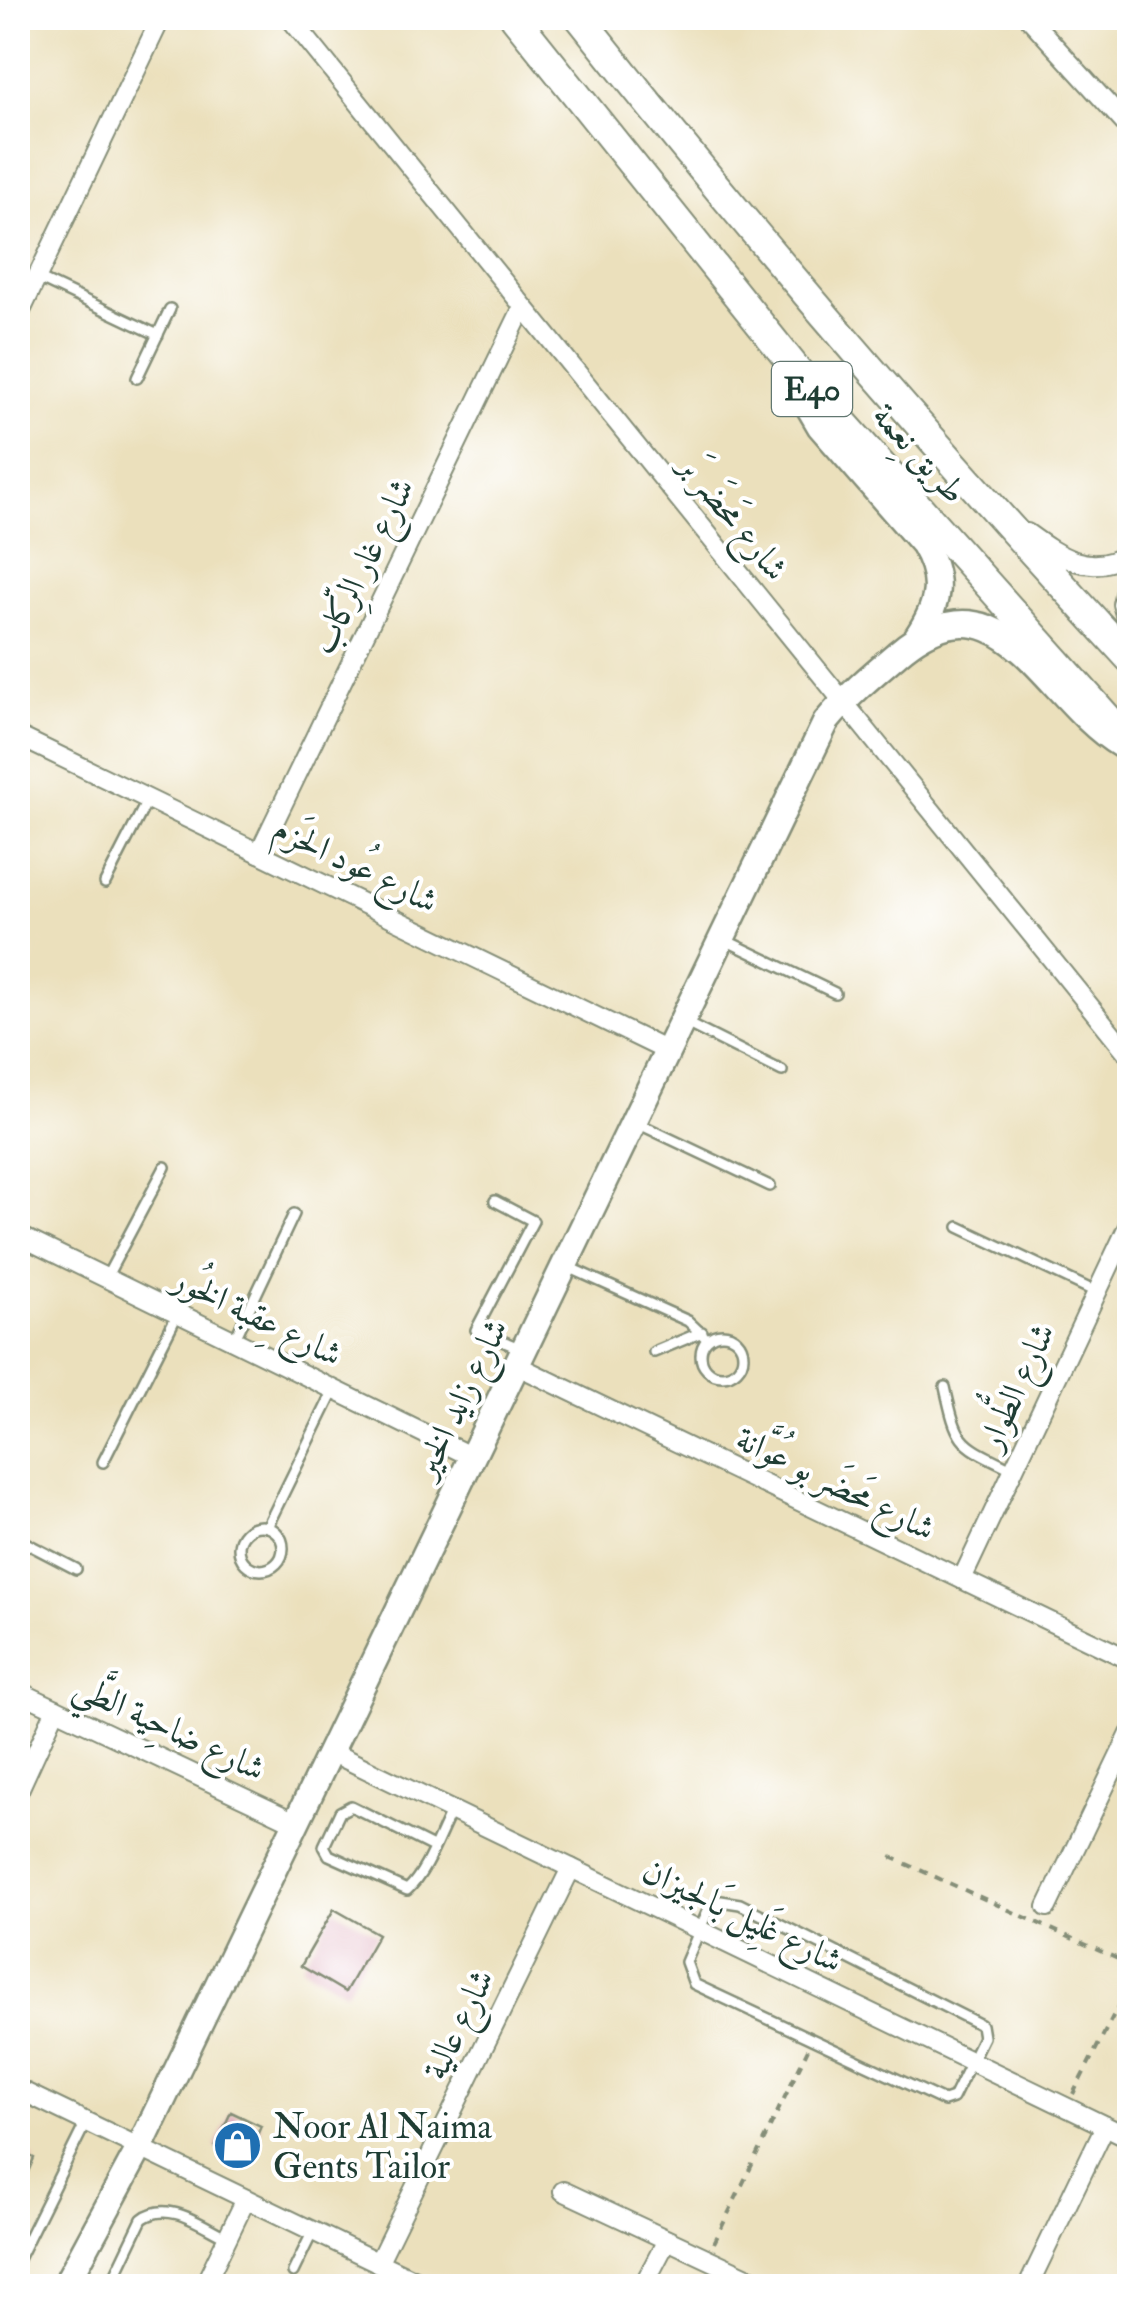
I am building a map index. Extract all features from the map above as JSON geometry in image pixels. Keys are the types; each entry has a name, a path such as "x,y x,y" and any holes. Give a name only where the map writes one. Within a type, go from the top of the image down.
{"main road":[{"name":"طريق نِعمة","path":"516,18 804,380 1130,746"},
{"name":"طريق نِعمة","path":"580,18 672,134 991,508 1130,659"}],"street":[{"path":"18,317 161,18"},
{"name":"شارع مَحضَر بَر","path":"290,18 1130,1056"},
{"path":"1029,18 1130,130"},
{"name":"شارع غار الرِّكاب","path":"259,853 524,306"},
{"path":"804,380 810,409 820,426 923,544 933,562 938,598 917,637"},
{"path":"991,508 1078,564 1102,564 1130,553"},
{"path":"1130,566 1122,604 1130,632"},
{"path":"917,637 954,622 990,626 1094,724 1130,746"},
{"name":"شارع زايد الخير","path":"65,2286 105,2218 809,750 841,702 917,637"},
{"name":"شارع عُود الحَزم","path":"18,736 666,1051"},
{"name":"شارع الطُّوار","path":"962,1579 1130,1222"},
{"name":"شارع عِقبة الخُور","path":"18,1235 470,1456"},
{"name":"شارع مَحضَر بو عُوَّانة","path":"518,1357 1130,1660"},
{"name":"شارع ضاحِية الطَّي","path":"18,1691 295,1822"},
{"path":"18,1792 56,1710"},
{"path":"1046,1907 1130,1734"},
{"name":"شارع غَلِيل بَالجيزان","path":"328,1751 1130,2138"},
{"name":"شارع عالية","path":"378,2263 571,1868"},
{"path":"18,2089 427,2286"},
{"path":"1028,2286 1105,2126"},
{"path":"563,2191 761,2285"},
{"path":"204,2286 245,2201"},
{"name":"شارع زايد الخير","path":"85,2286 105,2218"},
{"path":"643,2286 667,2240"}],"lane":[{"path":"36,278 158,334"},
{"path":"137,378 170,309"},
{"path":"105,883 148,799"},
{"path":"720,938 835,993"},
{"path":"681,1021 782,1071"},
{"path":"634,1121 770,1186"},
{"path":"106,1278 164,1167"},
{"path":"495,1202 534,1221 476,1330 518,1357"},
{"path":"234,1340 294,1214"},
{"path":"959,1228 1096,1292"},
{"path":"563,1265 688,1321 704,1335"},
{"path":"103,1462 178,1314"},
{"path":"654,1352 704,1335 733,1336 742,1346 744,1359 737,1371 724,1377 711,1374 702,1364 704,1335"},
{"path":"945,1388 954,1428 963,1444 1012,1468"},
{"path":"267,1526 334,1390"},
{"path":"267,1526 279,1534 283,1548 279,1561 268,1570 254,1570 242,1562 238,1549 242,1535 253,1527 267,1526"},
{"path":"18,1539 76,1569"},
{"path":"433,1846 351,1806 340,1812 324,1846 329,1855 404,1890 413,1885 452,1810"},
{"path":"714,1904 740,1904 980,2024 983,2037 953,2098 944,2101 694,1984 686,1962 699,1930 714,1904"},
{"path":"18,2259 84,2124"},
{"path":"110,2286 142,2219 149,2214 174,2212 228,2238"},
{"path":"293,2272 312,2232"}],"path":[{"path":"891,1858 1118,1959 1130,1974"},
{"path":"1066,2107 1130,1983"},
{"path":"706,2258 812,2040"}],"building":[{"path":"334,1909 378,1934 345,1992 301,1966"},
{"path":"231,2112 261,2126 246,2161 215,2147"},
{"path":"18,2150 34,2158 18,2195"}],"place":[{"name":"Noor Al Naima Gents Tailor","path":"238,2146"}]}
